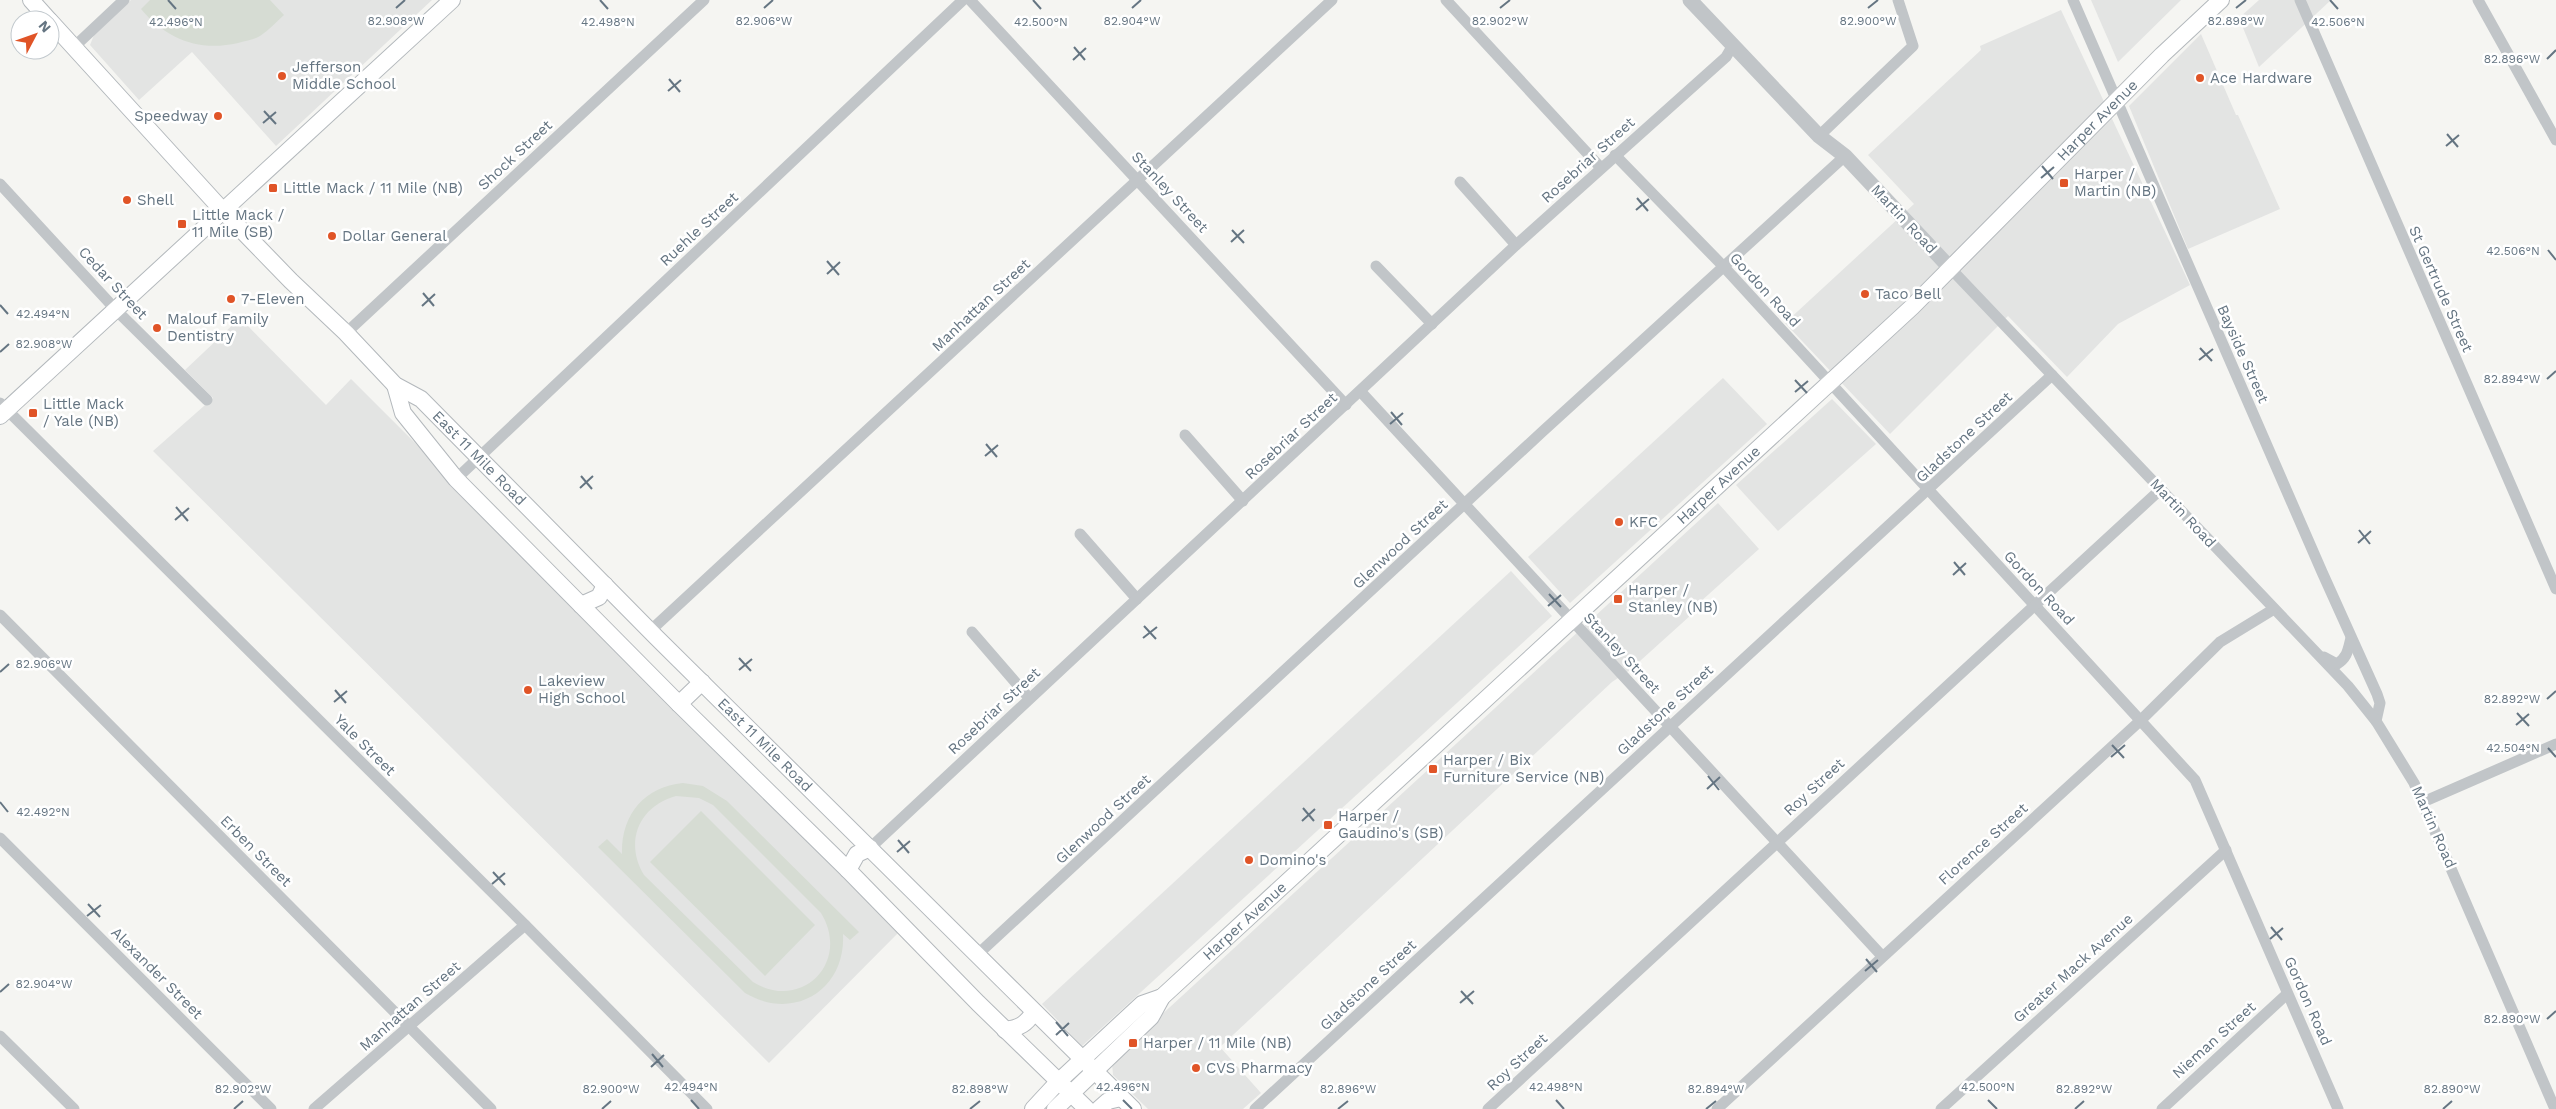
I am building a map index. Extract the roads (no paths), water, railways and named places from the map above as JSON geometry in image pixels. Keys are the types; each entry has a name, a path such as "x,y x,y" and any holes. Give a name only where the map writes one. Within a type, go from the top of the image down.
{"main road":[{"name":"East 11 Mile Road","path":"31,0 40,10"},
{"path":"2,410 117,311 452,0"},
{"name":"Harper Avenue","path":"1055,1109 1152,1017 1162,997 1952,270 2118,101 2221,0"},
{"name":"East 11 Mile Road","path":"60,31 224,212 346,333 395,385 421,399 650,631 1127,1103"},
{"name":"East 11 Mile Road","path":"395,385 403,413 456,480 679,704 848,870 1005,1030 1087,1109"},
{"path":"581,605 599,597 605,585"},
{"path":"679,704 702,682"},
{"path":"848,870 857,854 870,848"},
{"name":"Harper Avenue","path":"1033,1109 1058,1082 1142,1004 1162,997"},
{"path":"1005,1030 1020,1027 1026,1023 1034,1012"},
{"path":"1099,1109 1108,1101 1127,1103"}],"street":[{"path":"74,47 124,0"},
{"name":"Shock Street","path":"346,333 704,0"},
{"name":"Ruehle Street","path":"456,480 963,0"},
{"name":"Stanley Street","path":"970,0 1346,406"},
{"name":"Manhattan Street","path":"650,631 1332,0"},
{"path":"1446,0 1601,168"},
{"name":"Martin Road","path":"1690,0 1819,136 1845,156 2308,644 2353,692 2376,721 2403,763 2423,802 2555,1109"},
{"path":"1819,136 1913,46 1898,0"},
{"name":"Bayside Street","path":"2073,0 2380,704 2376,721"},
{"name":"St Gertrude Street","path":"2300,0 2556,589"},
{"path":"2478,0 2556,140"},
{"name":"Rosebriar Street","path":"870,848 1029,698 1346,406 1516,245 1726,57 1733,45"},
{"name":"Gordon Road","path":"1615,155 1724,267 2195,780 2338,1109"},
{"name":"Glenwood Street","path":"977,955 1542,432 1845,156"},
{"path":"1460,182 1516,245"},
{"name":"Cedar Street","path":"0,184 117,311 207,400"},
{"path":"1376,266 1432,324"},
{"name":"Gladstone Street","path":"1255,1109 2052,375"},
{"name":"Stanley Street","path":"1360,392 1882,956"},
{"name":"Yale Street","path":"2,410 525,925 707,1109"},
{"path":"1185,435 1243,501"},
{"name":"Roy Street","path":"1488,1109 2161,489"},
{"path":"1080,534 1137,599"},
{"name":"Florence Street","path":"1717,1109 2141,720 2220,642 2274,609"},
{"name":"Erben Street","path":"0,615 491,1109"},
{"path":"972,632 1029,698"},
{"path":"2308,644 2337,664 2347,655 2351,638"},
{"path":"2423,802 2556,744"},
{"name":"Alexander Street","path":"0,838 271,1109"},
{"name":"Greater Mack Avenue","path":"1941,1109 2226,850"},
{"name":"Manhattan Street","path":"314,1109 525,925"},
{"name":"Nieman Street","path":"2162,1109 2288,994"},
{"path":"0,1036 74,1109"}],"place":[{"name":"Jefferson Middle School","path":"282,76"},
{"name":"Ace Hardware","path":"2200,78"},
{"name":"Speedway","path":"218,116"},
{"name":"Harper / Martin (NB)","path":"2064,183"},
{"name":"Little Mack / 11 Mile (NB)","path":"273,188"},
{"name":"Shell","path":"127,200"},
{"name":"Little Mack / 11 Mile (SB)","path":"182,224"},
{"name":"Dollar General","path":"332,236"},
{"name":"Taco Bell","path":"1865,294"},
{"name":"7-Eleven","path":"231,299"},
{"name":"Malouf Family Dentistry","path":"157,328"},
{"name":"Little Mack / Yale (NB)","path":"33,413"},
{"name":"KFC","path":"1619,522"},
{"name":"Harper / Stanley (NB)","path":"1618,599"},
{"name":"Lakeview High School","path":"528,690"},
{"name":"Harper / Bix Furniture Service (NB)","path":"1433,769"},
{"name":"Harper / Gaudino's (SB)","path":"1328,825"},
{"name":"Domino's","path":"1249,860"},
{"name":"Harper / 11 Mile (NB)","path":"1133,1043"},
{"name":"CVS Pharmacy","path":"1196,1068"}]}
